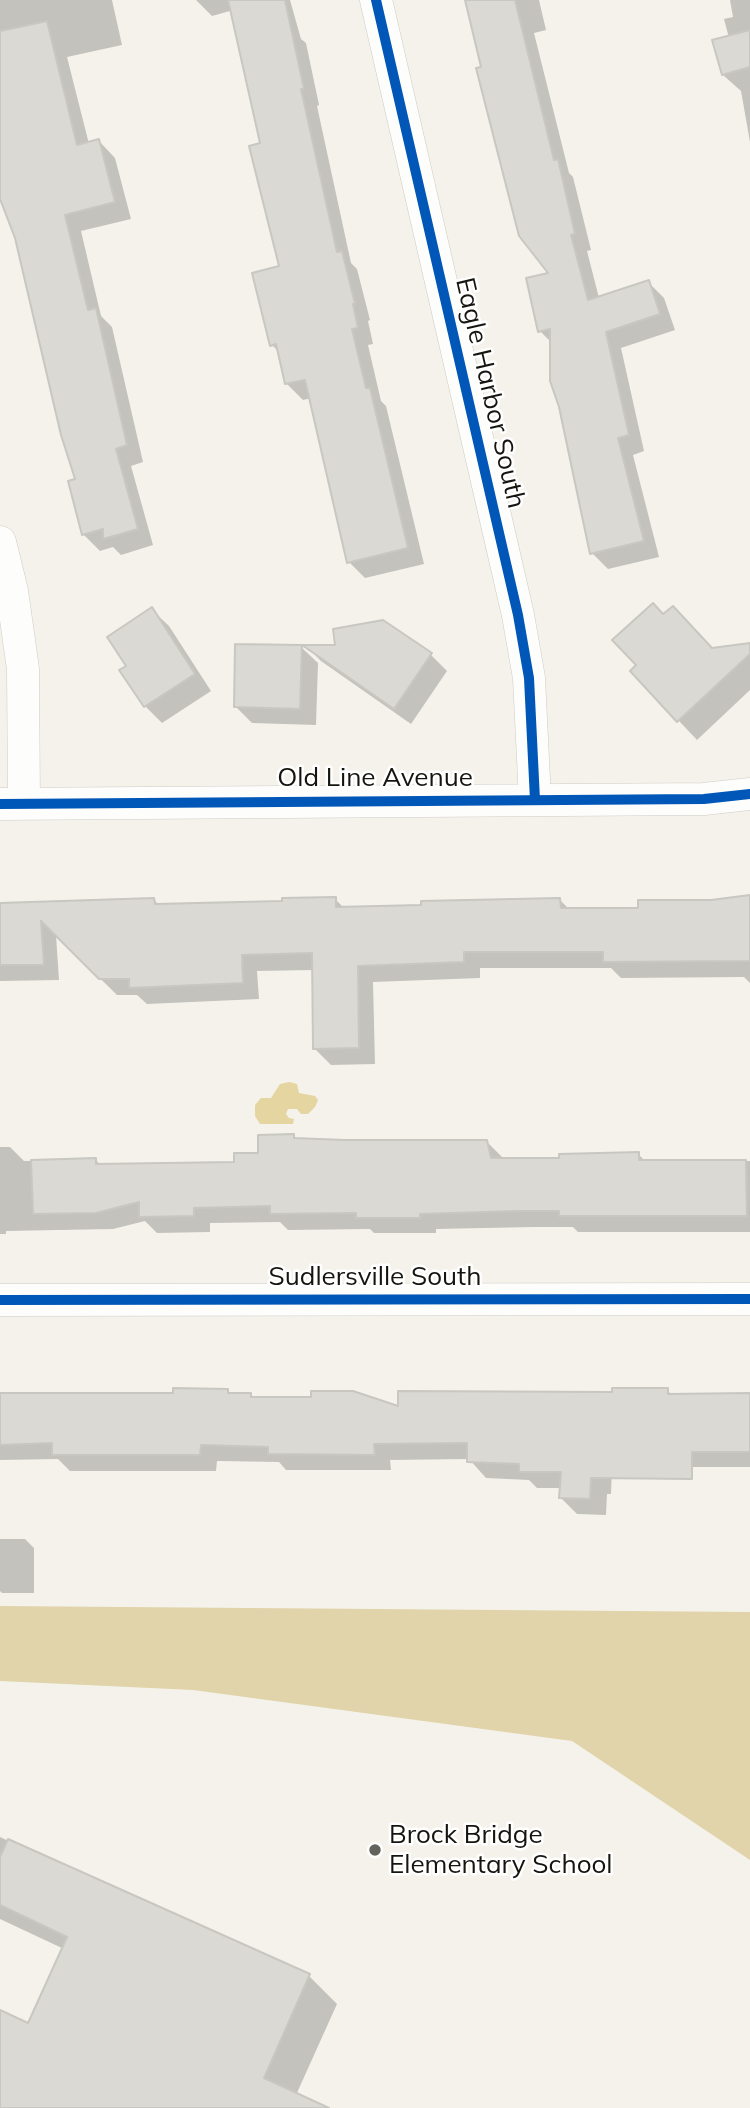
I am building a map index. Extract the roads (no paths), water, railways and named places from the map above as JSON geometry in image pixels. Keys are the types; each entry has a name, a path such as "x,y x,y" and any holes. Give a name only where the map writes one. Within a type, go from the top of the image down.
{"street":[{"name":"Eagle Harbor South","path":"376,0 518,615 529,678 535,800"},
{"path":"0,542 12,591 23,668 12,803"},
{"name":"Old Line Avenue","path":"12,803 704,799 750,794"},
{"name":"Sudlersville South","path":"0,1300 750,1299"}],"place":[{"name":"Brock Bridge Elementary School","path":"375,1850"}]}
